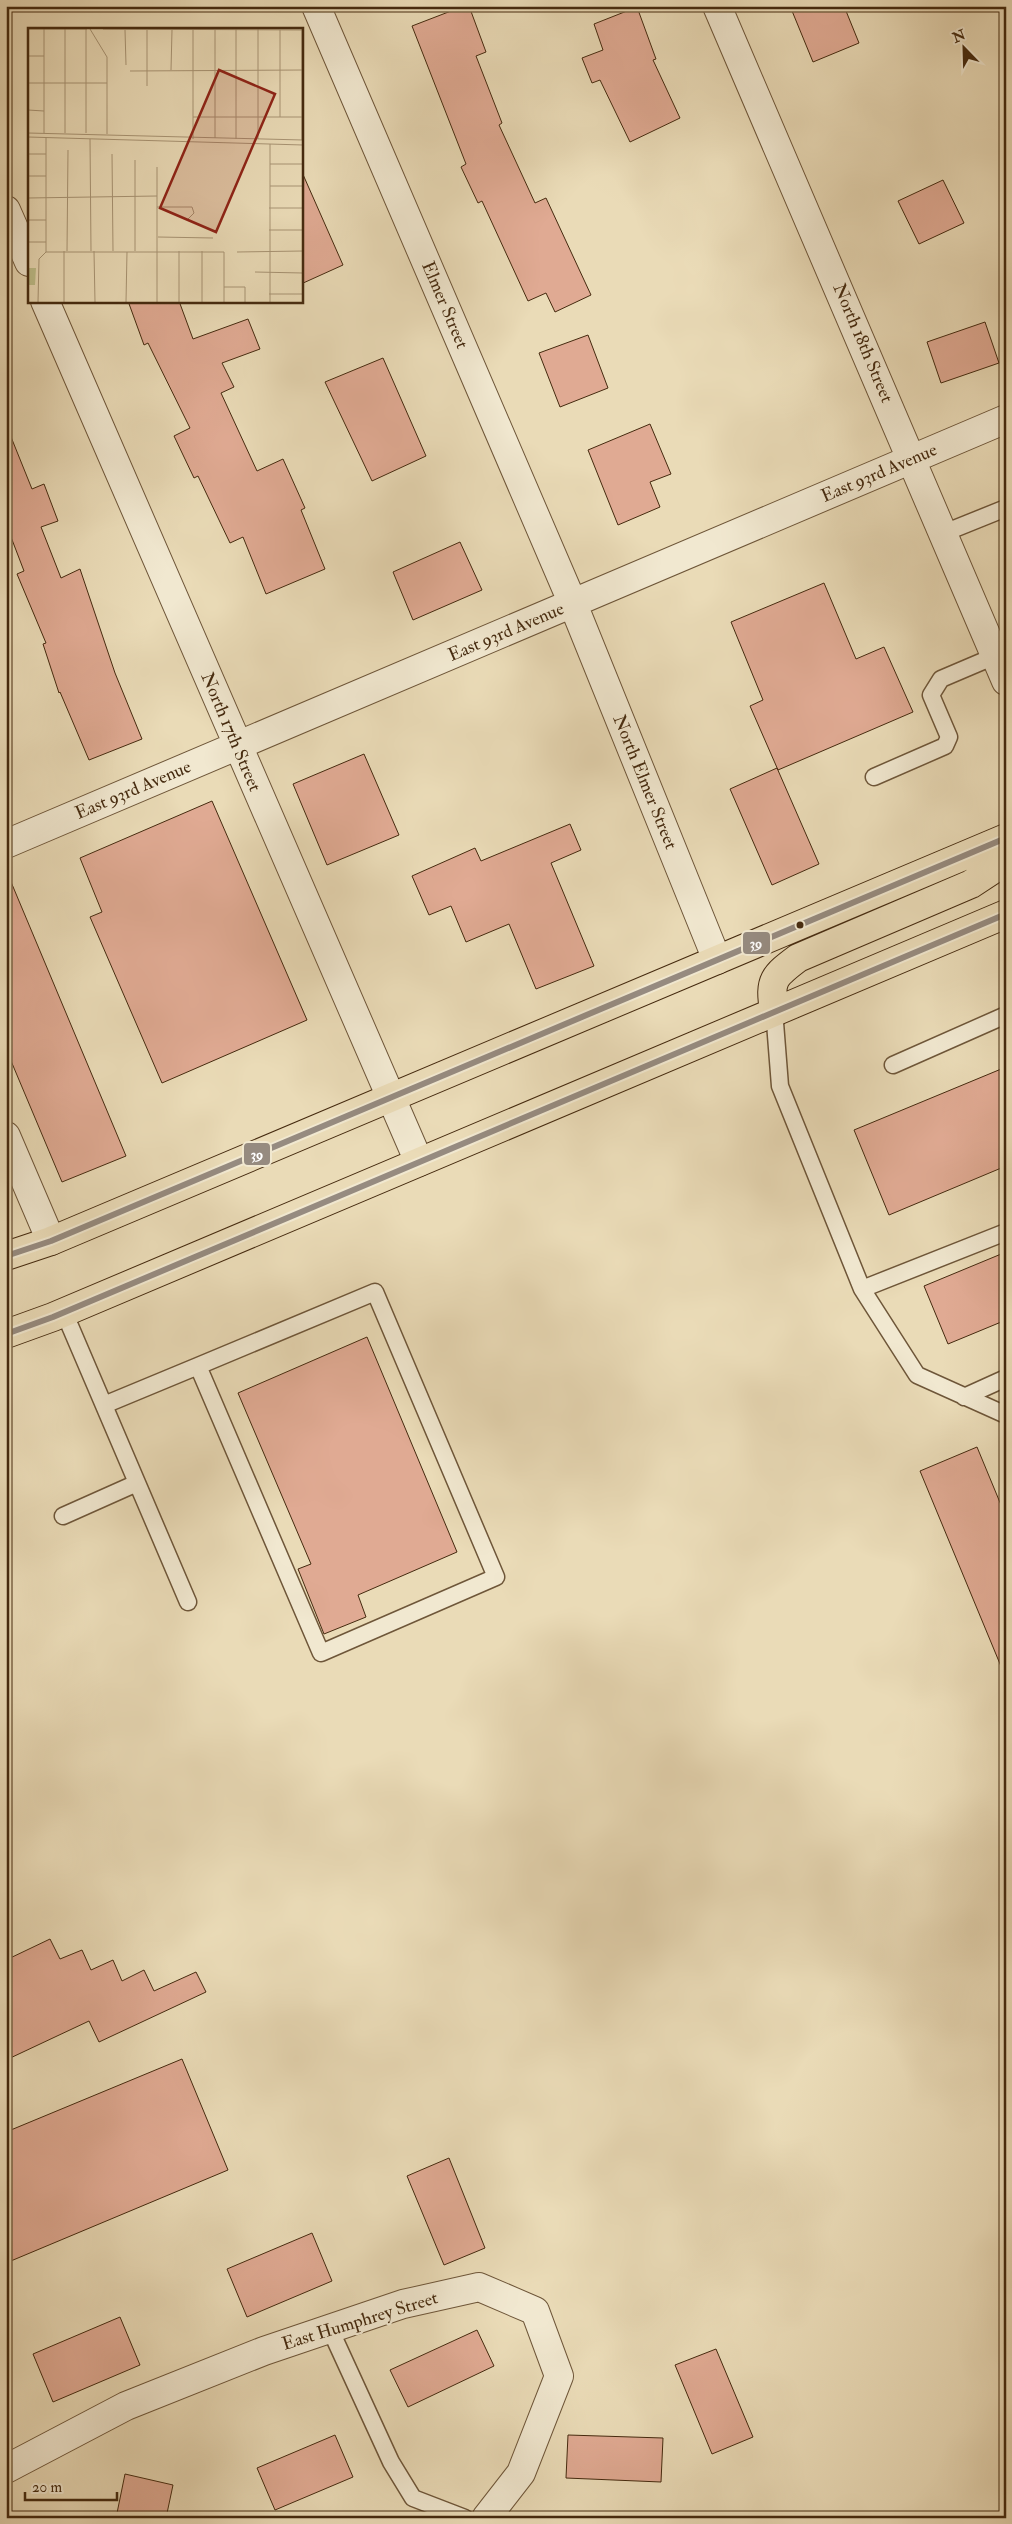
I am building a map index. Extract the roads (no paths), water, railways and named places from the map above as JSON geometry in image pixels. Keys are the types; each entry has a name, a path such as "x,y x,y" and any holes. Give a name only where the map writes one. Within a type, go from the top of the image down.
{"main road":[{"path":"6,1256 51,1241 1006,838"},
{"path":"774,1010 771,988 777,974 798,958 971,884 1006,861"},
{"path":"6,1334 64,1312 774,1010 1006,914"}],"street":[{"name":"Elmer Street","path":"316,6 573,604"},
{"name":"North 18th Street","path":"717,6 1006,681"},
{"path":"6,210 28,260"},
{"name":"North 17th Street","path":"46,302 237,746 419,1162"},
{"name":"East 93rd Avenue","path":"6,844 1006,419"},
{"name":"North Elmer Street","path":"573,604 717,960"},
{"path":"8,1144 51,1241"},
{"name":"East Humphrey Street","path":"6,2469 126,2406 264,2351 403,2304 479,2287 535,2311 559,2376 521,2473 486,2518"}],"lane":[{"path":"944,533 1006,508"},
{"path":"874,777 945,746 949,737 931,695 941,679 995,656"},
{"path":"774,1010 780,1086 862,1289 917,1375 1006,1415"},
{"path":"892,1065 1006,1015"},
{"path":"862,1289 1006,1232"},
{"path":"104,1405 375,1292 496,1577 321,1653 198,1366"},
{"path":"64,1312 188,1602"},
{"path":"964,1396 1006,1378"},
{"path":"62,1516 138,1483"},
{"path":"330,2329 391,2462 413,2498 465,2518"}]}
